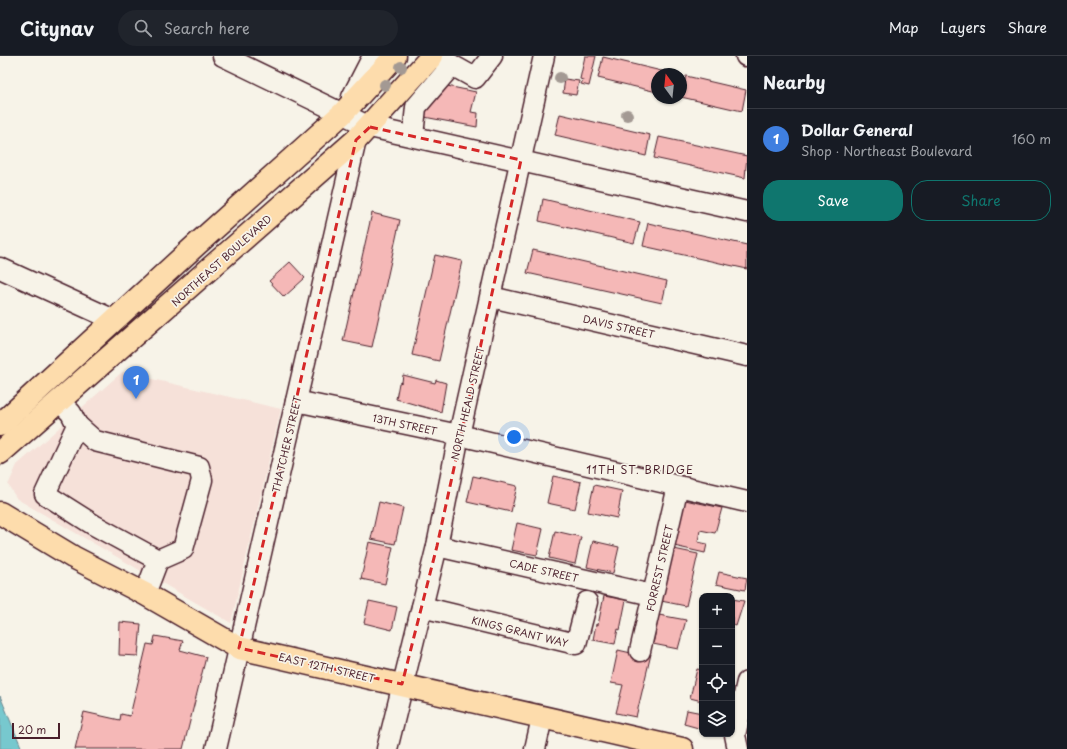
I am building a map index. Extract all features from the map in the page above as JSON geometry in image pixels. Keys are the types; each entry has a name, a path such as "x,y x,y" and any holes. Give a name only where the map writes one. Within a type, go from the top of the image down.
{"main road":[{"path":"0,425 344,113 395,56"},
{"name":"NORTHEAST BOULEVARD","path":"0,453 363,133 432,56"},
{"name":"EAST 12TH STREET","path":"0,513 73,557 145,594 240,648 682,749"}],"street":[{"path":"224,56 344,113 363,133 413,136 747,212"},
{"path":"344,113 373,56"},
{"path":"413,136 416,107 444,61 475,78 492,56"},
{"name":"NORTH HEALD STREET","path":"387,749 437,546 459,435 544,56"},
{"path":"400,92 416,107"},
{"name":"THATCHER STREET","path":"216,749 296,401 363,133"},
{"path":"0,268 114,320"},
{"name":"DAVIS STREET","path":"491,297 747,356"},
{"path":"59,401 71,413 77,425 95,441 199,467 202,480 182,549 158,560 145,594"},
{"name":"13TH STREET","path":"296,401 459,435 747,502"},
{"path":"77,425 45,494 94,525 158,560"},
{"name":"FORREST STREET","path":"640,651 678,486"},
{"name":"CADE STREET","path":"437,546 652,595"},
{"name":"KINGS GRANT WAY","path":"422,607 576,644 587,602"},
{"path":"738,749 735,735 747,682"},
{"path":"535,749 542,718"}],"highlighted area":[{"path":"370,127 521,160 437,546 402,684 239,648 356,140"}],"shaded area":[{"path":"122,372 281,409 231,623 17,499 8,485 17,465"}],"water":[{"path":"0,696 22,749 0,749"}],"building":[{"path":"585,56 596,56 589,86 581,84 583,80 580,79"},
{"path":"603,57 651,68 651,91 598,78"},
{"path":"687,76 746,90 742,111 687,98"},
{"path":"565,79 579,81 576,95 563,93"},
{"path":"447,86 476,92 471,112 478,113 477,127 419,116"},
{"path":"560,114 650,135 646,156 555,135"},
{"path":"659,137 747,156 745,178 654,158"},
{"path":"543,199 640,222 634,243 539,221"},
{"path":"372,213 400,220 372,347 343,341"},
{"path":"648,223 747,245 747,269 643,246"},
{"path":"533,250 667,281 662,303 527,273"},
{"path":"435,255 462,261 439,361 412,355"},
{"path":"290,262 305,278 284,297 269,281"},
{"path":"403,375 435,383 436,380 446,383 441,412 396,399 399,383 402,382"},
{"path":"473,476 517,486 511,512 467,502"},
{"path":"553,476 581,482 575,509 547,503"},
{"path":"594,485 622,491 617,518 588,512"},
{"path":"685,500 722,508 715,533 700,530 698,542 707,544 705,553 674,546"},
{"path":"379,502 403,508 395,544 371,539"},
{"path":"517,523 543,529 537,555 511,550"},
{"path":"555,531 581,537 575,564 549,558"},
{"path":"593,541 619,547 613,573 587,567"},
{"path":"369,542 393,547 385,584 361,579"},
{"path":"674,549 698,554 686,606 661,601"},
{"path":"719,572 747,578 745,590 716,584"},
{"path":"604,596 626,600 620,630 618,629 615,644 593,640 596,624 598,625"},
{"path":"735,600 744,601 735,626"},
{"path":"369,601 397,607 392,630 364,623"},
{"path":"659,615 686,620 678,649 653,644"},
{"path":"120,622 141,624 138,656 119,655"},
{"path":"155,636 183,641 180,650 206,657 183,749 75,749 84,712 120,720 121,714 130,716 147,644 153,645"},
{"path":"618,650 631,653 632,650 651,654 636,717 616,713 623,685 611,683"},
{"path":"697,669 699,669 699,700 690,698"},
{"path":"687,710 699,712 699,728 684,724"}],"place":[{"name":"Dollar General","path":"136,399"}],"district":[{"name":"11TH ST. BRIDGE","path":"640,469"}]}
